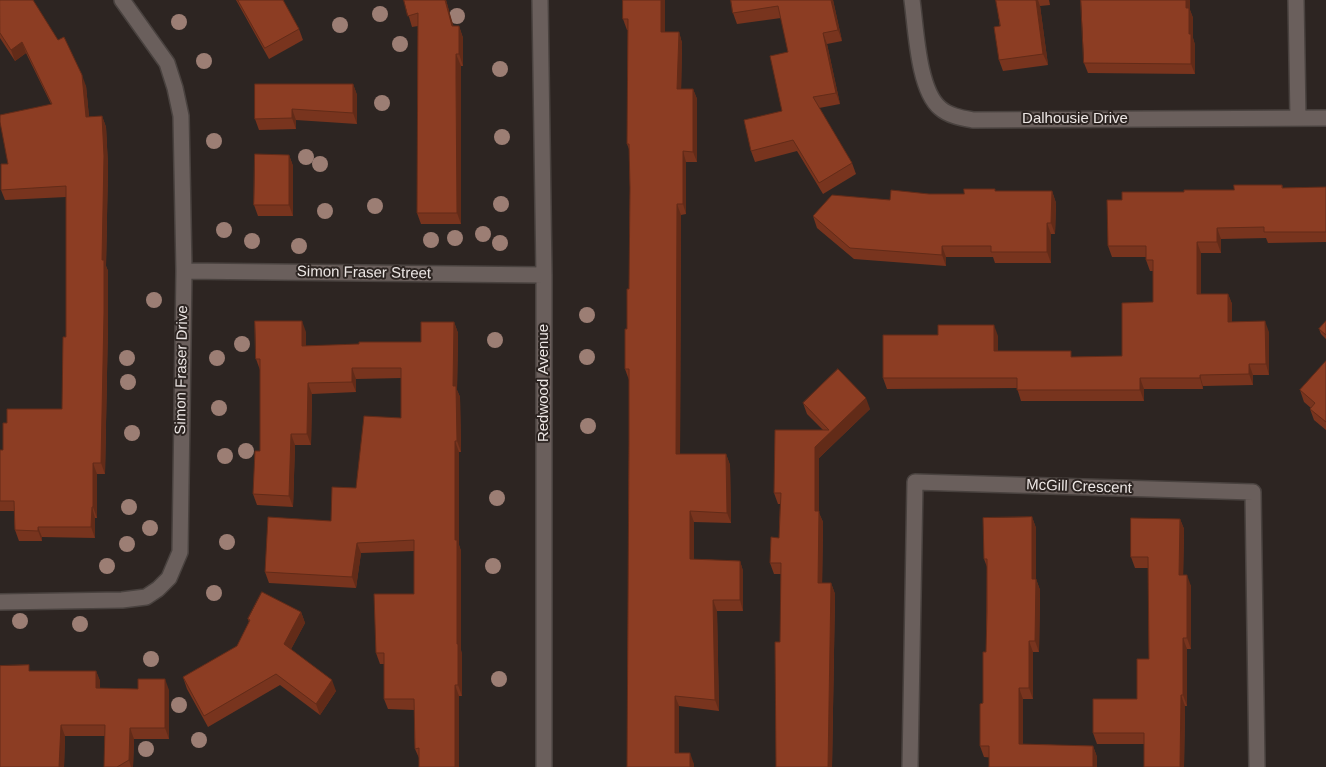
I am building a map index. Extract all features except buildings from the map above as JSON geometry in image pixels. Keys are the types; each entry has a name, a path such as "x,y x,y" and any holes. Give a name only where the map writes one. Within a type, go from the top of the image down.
{"street":[{"name":"Simon Fraser Drive","path":"0,602 122,600 146,597 169,578 180,552 184,271 181,116 167,63 122,0"},
{"name":"Redwood Avenue","path":"540,0 544,275 544,767"},
{"name":"Dalhousie Drive","path":"912,0 924,82 930,96 940,108 956,116 973,120 1326,118"},
{"path":"1296,0 1298,118"},
{"name":"Simon Fraser Street","path":"184,271 544,275"},
{"name":"McGill Crescent","path":"910,767 915,482 1253,492 1257,767"}]}
